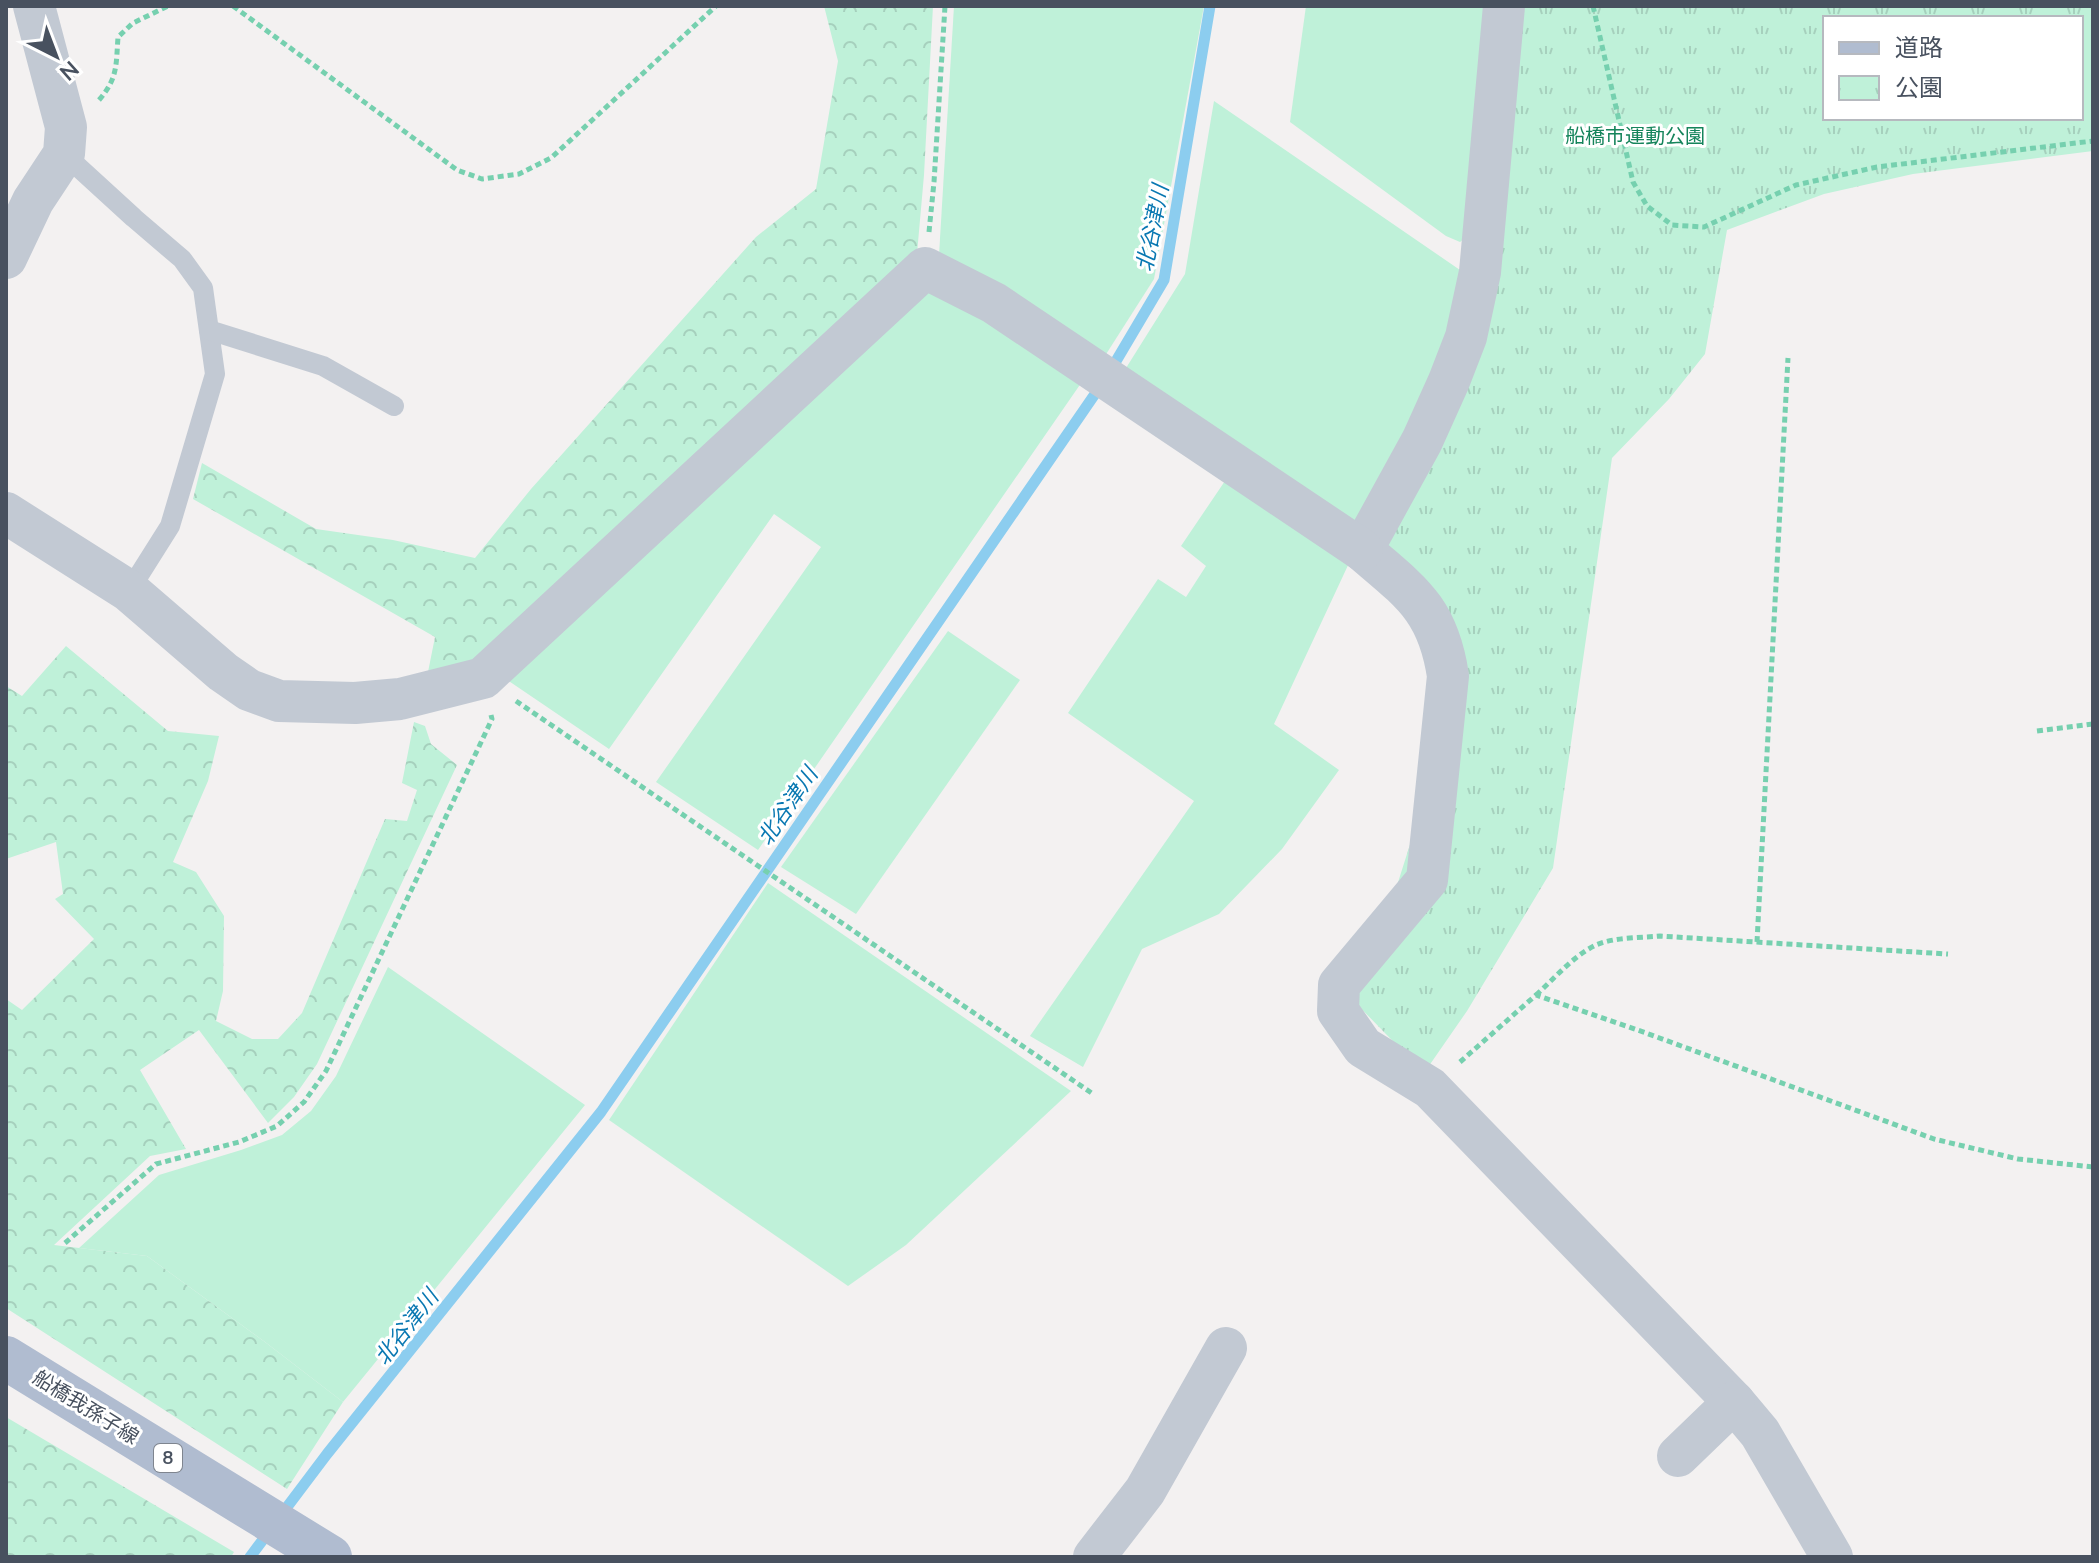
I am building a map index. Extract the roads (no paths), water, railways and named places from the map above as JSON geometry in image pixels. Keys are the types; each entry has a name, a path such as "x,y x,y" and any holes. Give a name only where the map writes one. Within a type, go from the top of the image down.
{"main road":[{"name":"船橋我孫子線","path":"6,1358 330,1557"}],"street":[{"path":"6,258 65,140 34,6"},
{"path":"1362,550 1422,441 1466,337 1480,272 1504,6"},
{"path":"6,513 129,591 223,672 249,690 279,701 355,703 400,699 483,678 925,268 994,303 1362,550 1413,593 1429,615 1444,648 1448,676 1427,880 1339,985 1338,1011 1363,1047 1430,1088 1734,1402 1760,1433 1832,1557"},
{"path":"1094,1557 1145,1491 1226,1348"},
{"path":"1678,1456 1734,1402"}],"lane":[{"path":"65,140 134,218 182,259 203,288 209,330 215,374 170,526 129,591"},
{"path":"209,330 323,366 394,406"}],"waterway":[{"name":"北谷津川","path":"281,1515 601,1112 1106,378 1164,280 1210,6"},
{"name":"北谷津川","path":"250,1557 271,1529"}],"park label":[{"name":"船橋市運動公園","path":"1635,136"}]}
